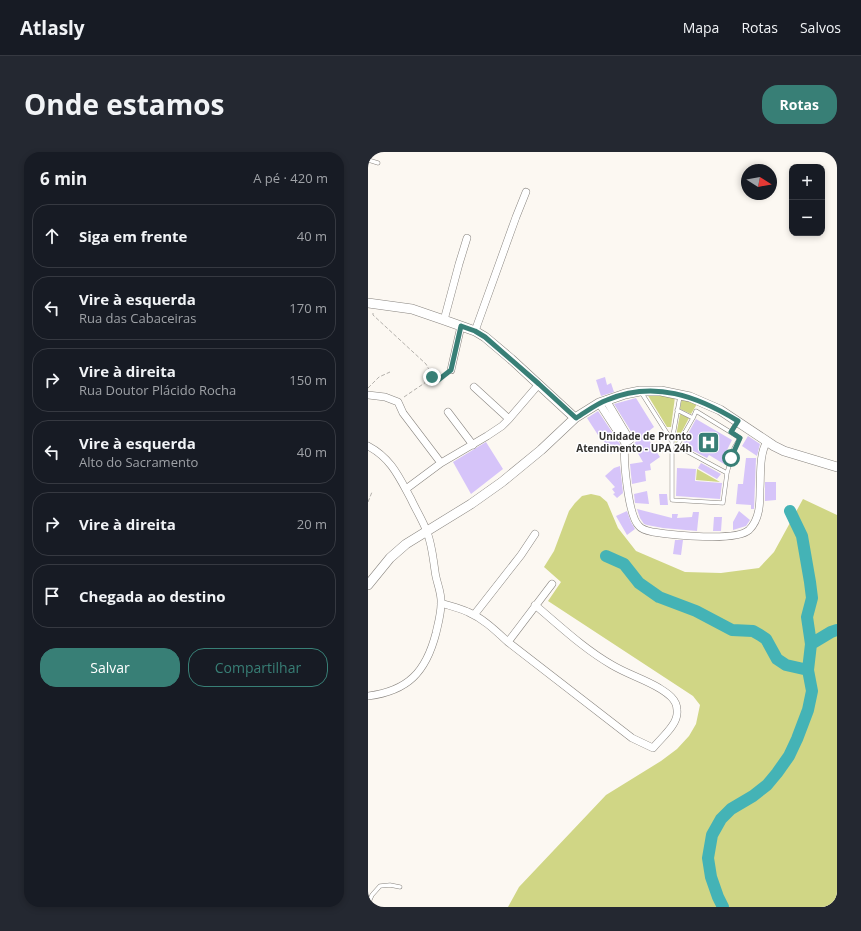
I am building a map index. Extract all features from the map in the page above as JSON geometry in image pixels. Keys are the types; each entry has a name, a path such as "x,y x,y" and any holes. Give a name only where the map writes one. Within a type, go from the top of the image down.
{"street":[{"path":"475,331 526,192"},
{"path":"444,320 467,238"},
{"path":"372,303 412,309 475,331 489,340 576,418"},
{"path":"451,370 461,326"},
{"path":"406,489 441,463 495,431 510,419 539,384"},
{"path":"474,386 510,419"},
{"path":"368,585 384,564 397,551 471,504 502,482 541,450 576,418 602,402 625,394 640,391 661,391 680,395 710,405 784,451 837,467"},
{"path":"368,395 385,397 398,402 403,413 441,463"},
{"path":"602,402 625,443 624,462 630,504 634,518 638,526 653,532 708,536 738,535 747,531 756,520 760,506 761,462 764,446 767,441"},
{"path":"448,412 473,445"},
{"path":"368,446 379,452 387,459 406,489 427,531 433,553 441,603 440,617 433,644 423,667 418,674 409,682 394,690 387,693 368,696"},
{"path":"474,615 536,534"},
{"path":"508,642 552,584"},
{"path":"441,603 463,609 491,626 508,642 632,738 653,748 674,723 678,711 676,702 669,694 612,664 574,638 535,605"}],"lane":[{"path":"368,160 378,163"},
{"path":"640,391 672,441"},
{"path":"680,395 672,441 672,500 723,502 734,448 740,438 696,412 677,446 728,473"},
{"path":"677,410 693,418"},
{"path":"731,432 738,421"},
{"path":"368,904 372,895 380,886 390,885 400,887"}],"path":[{"path":"372,303 373,315 422,360 431,372 432,377 437,381 451,370"},
{"path":"368,388 379,377 390,372"},
{"path":"398,402 412,391 422,386 432,377"},
{"path":"368,502 372,492"}],"green space":[{"path":"647,394 675,397 671,427 667,427"},
{"path":"682,398 697,404 691,414 680,409"},
{"path":"680,414 689,418 676,443 675,442"},
{"path":"697,469 720,482 696,480"},
{"path":"591,494 600,496 607,502 618,528 636,551 685,572 721,573 759,568 774,552 803,499 837,515 837,907 508,907 519,887 606,795 661,761 677,749 689,736 696,724 700,705 693,696 548,601 561,582 544,567 554,551 569,511 582,496"}],"building":[{"path":"605,377 607,385 611,383 614,392 601,396 596,380"},
{"path":"636,398 654,427 645,434 660,457 650,464 651,470 645,471 646,481 632,484 630,464 643,462 636,450 630,453 630,446 637,441 614,404"},
{"path":"598,411 620,444 620,446 611,454 600,434 598,435 587,418"},
{"path":"696,419 732,440 726,452 728,454 724,464 709,455 707,458 682,445"},
{"path":"748,436 760,444 757,456 742,446"},
{"path":"486,442 503,469 471,494 453,462"},
{"path":"746,458 756,458 754,509 751,509 751,505 736,504 738,484 743,484"},
{"path":"701,463 721,474 717,479 698,468"},
{"path":"620,466 623,493 617,498 613,494 615,493 612,489 615,487 605,476 614,468"},
{"path":"677,468 696,469 695,481 722,483 720,499 676,496"},
{"path":"765,482 776,482 776,500 765,501"},
{"path":"647,491 649,504 635,503 634,494"},
{"path":"659,494 667,494 668,505 660,505"},
{"path":"637,509 672,518 672,514 678,514 677,518 692,517 693,512 699,512 697,531 663,528 644,524"},
{"path":"627,511 635,529 627,535 616,516"},
{"path":"739,511 750,520 746,526 733,530 733,522"},
{"path":"714,517 722,517 721,531 713,531"},
{"path":"675,540 683,540 681,555 673,554"}],"waterway":[{"path":"723,907 711,877 708,858 712,835 721,819 731,809 753,796 767,785 789,756 808,710 812,691 808,670 811,644 807,617 812,598 802,536 790,511"},
{"path":"606,556 624,564 639,583 659,597 696,611 732,630 753,631 766,639 777,659 786,665 808,670"},
{"path":"811,644 837,630"}],"place":[{"name":"Unidade de Pronto Atendimento - UPA 24h","path":"708,442"}],"route":[{"path":"432,377 437,381 451,370 458,345 461,326 475,331 485,337 576,418 608,399 640,391 651,390 671,392 690,397 710,405 738,421 731,432 740,438 734,448 731,458"}]}
